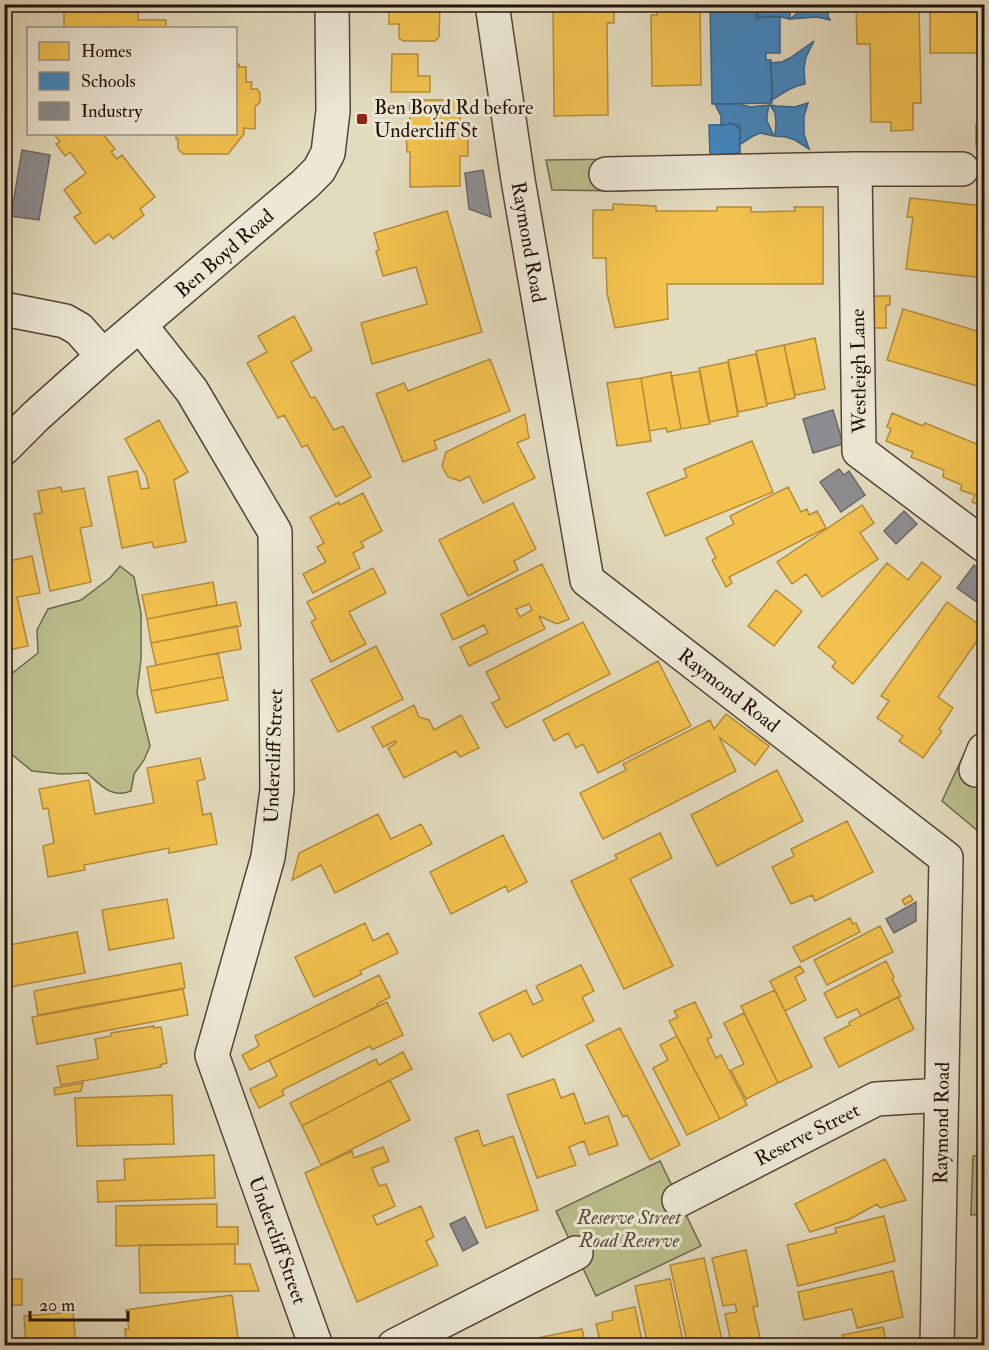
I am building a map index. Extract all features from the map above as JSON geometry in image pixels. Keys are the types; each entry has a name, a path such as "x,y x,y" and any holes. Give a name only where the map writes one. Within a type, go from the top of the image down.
{"street":[{"name":"Ben Boyd Road","path":"4,448 103,356 319,170 328,153 333,111 332,4"},
{"name":"Raymond Road","path":"492,4 520,192 587,580 946,858 937,1346"},
{"name":"Westleigh Lane","path":"855,169 859,451 984,545"},
{"path":"606,174 962,169"},
{"path":"4,309 65,321 79,329 103,356"},
{"name":"Undercliff Street","path":"140,325 192,391 275,532 277,790 268,857 212,1055 315,1346"},
{"name":"Reserve Street","path":"679,1200 876,1099 942,1095"},
{"path":"394,1346 576,1252"}],"green space":[{"path":"623,159 626,191 552,190 546,160"},
{"path":"120,566 134,577 141,613 141,659 137,693 150,746 134,774 131,791 124,793 107,790 87,773 61,774 32,771 4,748 5,687 10,675 38,653 37,630 48,609 81,600 110,578"},
{"path":"964,754 984,759 984,815 978,831 942,801"},
{"path":"973,1156 984,1156 984,1214 971,1215"},
{"name":"Reserve Street Road Reserve","path":"660,1161 701,1246 596,1296 556,1211"}],"building: Homes":[{"path":"64,4 104,4 104,6 123,7 123,12 138,12 138,20 166,20 166,27 64,27"},
{"path":"393,4 440,4 439,37 435,41 403,41 399,38 399,24 389,24 389,7"},
{"path":"553,4 614,4 614,23 607,23 608,115 554,116"},
{"path":"657,4 700,4 701,85 652,86 651,15 657,15"},
{"path":"856,4 919,4 921,103 913,103 913,130 891,131 891,122 871,122 870,44 857,44"},
{"path":"930,4 984,4 984,53 930,53"},
{"path":"392,54 418,54 418,76 430,76 430,92 391,92"},
{"path":"237,64 239,67 246,67 246,82 252,82 251,89 257,89 260,93 260,102 255,107 255,129 244,128 244,134 228,154 183,154 178,149 178,139 176,135 237,135"},
{"path":"410,100 460,100 460,129 468,129 468,156 460,156 460,186 410,187 410,152 407,152 406,134 410,134"},
{"path":"976,124 984,125 984,146 976,146"},
{"path":"55,135 104,135 115,149 111,152 117,159 122,155 155,197 140,209 144,215 113,239 109,234 95,244 74,217 81,213 64,190 86,173 70,152 65,156 56,144 60,142"},
{"path":"910,198 984,206 981,240 984,241 984,278 906,269 913,217 907,217"},
{"path":"613,204 656,206 656,211 717,211 717,207 751,207 751,212 795,211 794,207 823,207 823,284 667,284 668,319 615,328 607,293 606,258 593,258 593,210 613,210"},
{"path":"447,211 482,332 372,364 361,323 427,304 416,267 383,276 374,233"},
{"path":"870,296 890,296 890,305 886,305 886,328 870,328"},
{"path":"903,309 984,333 984,388 887,360"},
{"path":"294,316 312,350 291,362 311,398 315,397 334,430 343,426 371,477 336,497 307,445 302,447 284,415 278,418 247,363 267,352 258,336"},
{"path":"815,338 825,389 795,395 784,345"},
{"path":"784,345 795,398 767,404 756,351"},
{"path":"756,354 767,406 738,412 728,360"},
{"path":"490,359 510,411 434,441 437,449 403,462 376,394 404,383 408,391"},
{"path":"728,362 738,416 709,422 699,368"},
{"path":"700,371 710,424 681,429 671,376"},
{"path":"671,372 681,429 667,432 666,428 649,431 641,378"},
{"path":"641,378 651,441 617,446 607,383"},
{"path":"892,413 923,426 925,423 984,447 984,507 972,502 975,495 960,490 962,485 943,477 944,470 911,457 913,452 886,441 891,429 887,427"},
{"path":"525,414 529,438 517,443 535,478 483,503 469,476 460,481 448,477 442,466 446,452"},
{"path":"159,420 188,472 174,480 186,542 154,548 152,542 122,548 108,477 137,471 141,489 149,488 146,476 125,439"},
{"path":"752,441 773,492 665,536 647,493 687,477 684,469"},
{"path":"61,487 62,492 84,488 92,526 80,528 91,582 50,591 34,514 42,513 38,491"},
{"path":"788,487 801,512 807,509 809,515 817,511 826,528 729,577 732,583 726,587 712,560 716,558 706,538 734,524 730,516"},
{"path":"363,493 382,531 361,542 364,547 353,553 360,568 313,593 303,574 326,562 317,547 324,543 310,517"},
{"path":"513,503 536,549 514,561 518,570 468,596 439,540"},
{"path":"862,505 874,523 860,533 878,559 822,597 806,574 792,584 777,562"},
{"path":"32,556 40,593 17,597 28,646 4,651 4,562"},
{"path":"922,562 941,577 853,684 832,667 836,662 818,647 887,563 908,580"},
{"path":"542,564 569,619 557,624 539,616 545,629 469,666 460,647 488,633 484,625 453,640 441,614","holes":["529,604 532,610 520,617 516,609"]},
{"path":"373,568 386,593 349,612 366,644 331,662 311,622 316,619 307,602"},
{"path":"213,582 217,605 147,619 142,595"},
{"path":"776,590 802,611 774,646 748,626"},
{"path":"236,602 241,626 151,643 147,619"},
{"path":"947,602 984,628 984,631 938,697 953,708 939,729 942,731 923,758 899,741 903,736 877,718 889,701 881,696"},
{"path":"583,622 610,674 506,728 492,703 500,699 486,672"},
{"path":"237,626 241,649 156,665 151,643"},
{"path":"376,646 403,699 338,732 311,680"},
{"path":"218,653 223,677 151,691 147,667"},
{"path":"658,661 691,726 598,773 583,744 576,748 568,733 554,741 543,720"},
{"path":"223,677 228,700 156,713 151,691"},
{"path":"414,705 419,717 429,720 434,730 461,715 479,748 460,757 456,751 404,778 388,748 396,743 395,741 383,747 372,727"},
{"path":"726,714 769,746 755,765 719,737 736,771 603,839 580,793 626,770 623,764 710,720 714,729"},
{"path":"200,758 205,779 197,781 203,815 211,813 217,844 169,853 169,848 84,865 85,870 48,877 43,846 54,843 48,808 43,809 39,789 89,780 95,814 154,803 147,768"},
{"path":"777,770 803,821 717,866 691,815"},
{"path":"378,814 391,839 421,824 432,844 335,893 321,865 292,880 299,853"},
{"path":"847,821 873,872 815,901 812,895 791,904 772,867 794,856 791,849"},
{"path":"660,833 672,858 630,879 673,966 624,989 571,881 617,859 615,855"},
{"path":"503,835 527,882 508,892 506,886 451,914 430,872"},
{"path":"910,895 913,900 905,905 902,900"},
{"path":"167,899 174,938 109,950 102,910"},
{"path":"850,918 853,924 856,923 860,932 801,962 793,947"},
{"path":"365,923 373,941 388,933 398,953 360,971 362,974 314,997 295,957"},
{"path":"880,926 893,952 827,985 814,960"},
{"path":"77,932 85,973 4,988 4,946"},
{"path":"886,961 901,996 861,1016 857,1009 837,1018 824,993"},
{"path":"181,963 185,988 38,1015 34,991"},
{"path":"581,965 594,991 582,997 594,1021 522,1057 510,1033 493,1041 479,1013 526,990 533,1005 543,1000 536,986"},
{"path":"800,966 804,972 795,977 806,1000 785,1011 770,981"},
{"path":"379,975 390,997 377,1004 378,1006 250,1070 242,1055 259,1046 255,1036"},
{"path":"183,989 188,1015 37,1044 32,1017"},
{"path":"775,990 812,1067 778,1083 741,1006"},
{"path":"898,997 914,1029 839,1067 824,1038 850,1025 849,1022"},
{"path":"387,1002 403,1035 372,1050 370,1046 282,1090 284,1095 259,1108 250,1089 277,1076 269,1060"},
{"path":"695,1002 712,1037 707,1039 716,1058 721,1055 747,1105 720,1119 669,1021 678,1017 674,1011"},
{"path":"744,1013 778,1083 746,1099 731,1070 744,1064 724,1023"},
{"path":"154,1026 154,1028 161,1027 167,1063 160,1065 161,1067 61,1085 57,1066 98,1059 95,1039 111,1036 111,1033"},
{"path":"620,1028 680,1145 650,1160 627,1115 623,1117 586,1045"},
{"path":"677,1036 720,1119 687,1135 653,1068 668,1060 660,1045"},
{"path":"981,1036 984,1036 984,1054 980,1054"},
{"path":"403,1052 412,1069 302,1126 290,1103 376,1059 379,1065"},
{"path":"554,1079 561,1098 574,1093 585,1124 608,1116 618,1145 589,1155 584,1141 569,1147 576,1165 537,1178 507,1095"},
{"path":"390,1080 410,1120 321,1165 302,1126"},
{"path":"83,1083 81,1091 55,1095 54,1088"},
{"path":"172,1095 174,1144 77,1146 75,1098"},
{"path":"478,1130 483,1146 513,1136 538,1210 486,1228 455,1138"},
{"path":"383,1147 389,1161 372,1168 379,1186 386,1184 395,1206 373,1216 377,1225 421,1206 434,1237 426,1241 438,1265 357,1302 305,1173 352,1151 354,1158"},
{"path":"214,1155 215,1198 98,1202 97,1181 125,1180 124,1159"},
{"path":"885,1159 906,1200 880,1208 877,1204 850,1219 810,1232 795,1204"},
{"path":"217,1204 217,1227 238,1227 238,1244 116,1246 116,1206"},
{"path":"884,1216 895,1261 798,1286 787,1245 836,1233 835,1228"},
{"path":"235,1244 235,1264 250,1264 259,1291 140,1293 139,1245"},
{"path":"746,1250 758,1306 753,1307 762,1346 745,1346 743,1339 731,1342 725,1314 737,1312 735,1304 723,1306 712,1258"},
{"path":"4,1253 7,1253 7,1279 4,1279"},
{"path":"704,1258 722,1340 706,1344 706,1346 688,1346 670,1265"},
{"path":"893,1271 903,1317 857,1328 852,1309 804,1320 798,1292"},
{"path":"4,1279 22,1279 22,1305 4,1305"},
{"path":"670,1279 684,1346 648,1346 635,1286"},
{"path":"232,1295 239,1345 136,1346 135,1341 126,1342 125,1329 129,1329 126,1310"},
{"path":"635,1307 643,1346 597,1346 601,1345 596,1324 613,1320 612,1312"},
{"path":"73,1312 76,1346 26,1346 24,1316"},
{"path":"883,1327 887,1346 808,1346 843,1338 842,1335"},
{"path":"582,1329 586,1346 538,1346 537,1338"}],"building: Schools":[{"path":"710,4 758,4 758,17 780,17 780,53 766,53 766,60 771,60 772,103 712,104"},
{"path":"756,4 794,4 790,12 790,19 776,16 756,19"},
{"path":"801,4 829,4 830,20 817,17 790,19 796,14"},
{"path":"814,41 806,57 805,84 788,90 770,101 773,92 770,63 782,62 790,58"},
{"path":"808,103 804,116 804,134 809,149 795,140 775,136 775,113 770,105 795,107"},
{"path":"715,104 737,104 751,107 769,105 767,121 774,136 760,133 739,145 738,127 731,123 721,126 721,116"},
{"path":"709,125 740,125 740,153 710,155"}],"building: Industry":[{"path":"22,150 50,155 39,220 11,216"},
{"path":"483,170 491,217 469,209 465,173"},
{"path":"833,410 843,444 813,453 803,419"},
{"path":"839,469 844,475 849,471 865,495 841,512 820,482"},
{"path":"904,511 917,524 896,544 884,531"},
{"path":"974,565 984,573 984,607 957,588"},
{"path":"916,902 916,921 894,933 886,919"},
{"path":"465,1217 478,1243 463,1251 450,1224"}],"place":[{"name":"Ben Boyd Rd before Undercliff St","path":"362,119"}]}
